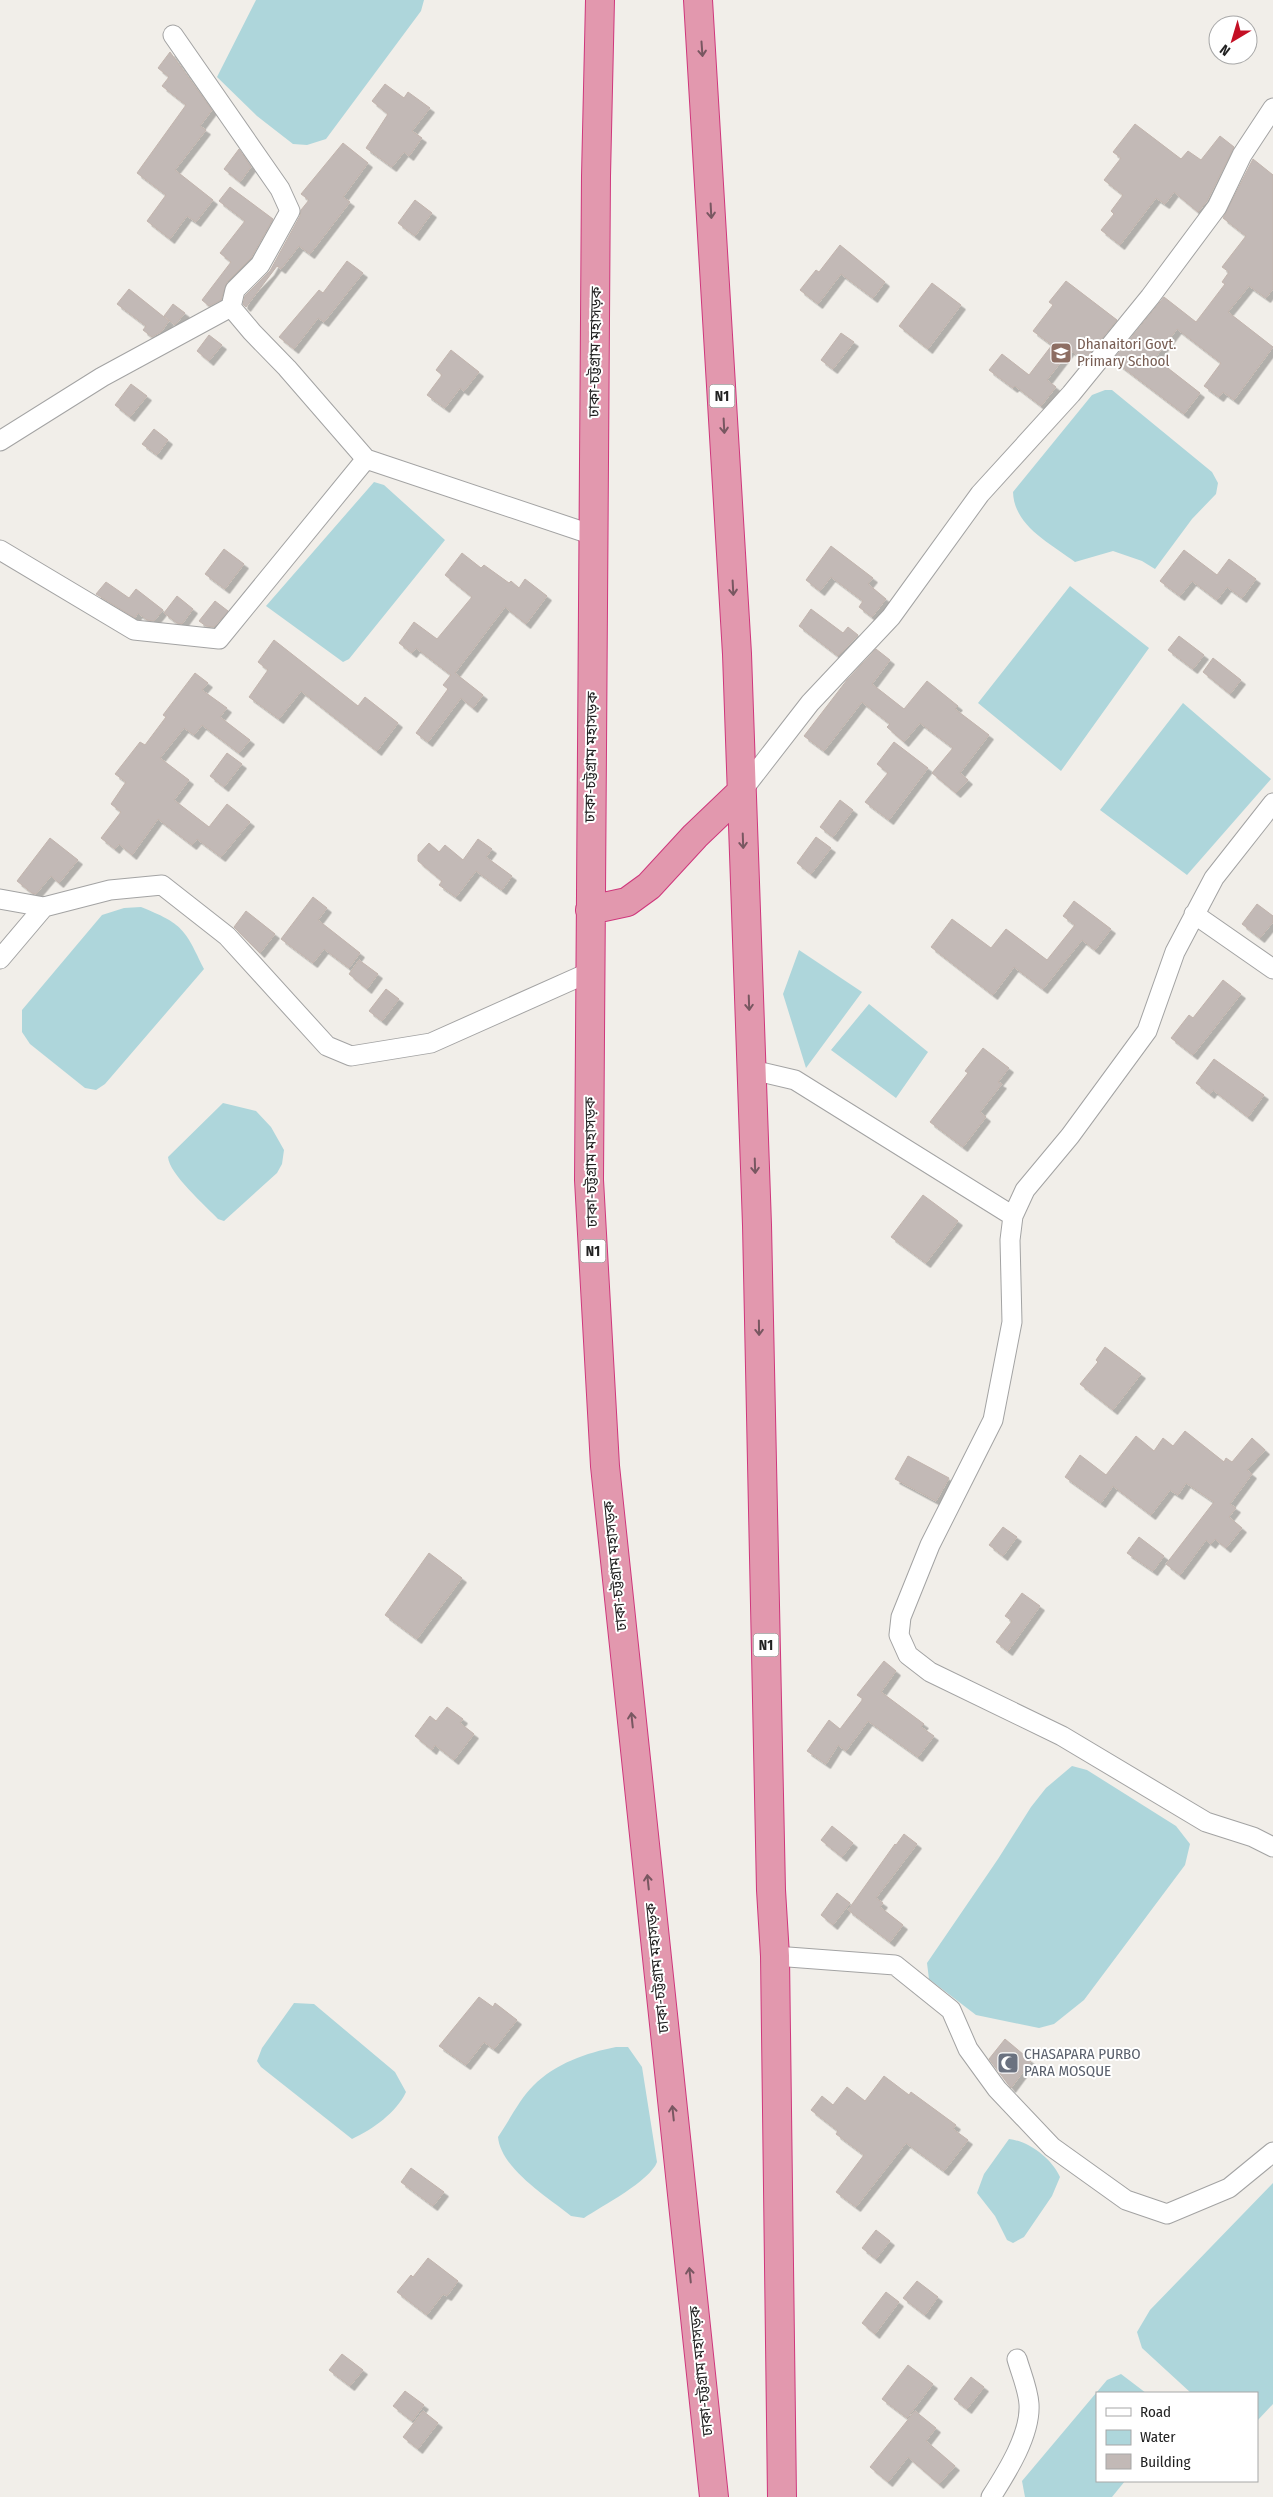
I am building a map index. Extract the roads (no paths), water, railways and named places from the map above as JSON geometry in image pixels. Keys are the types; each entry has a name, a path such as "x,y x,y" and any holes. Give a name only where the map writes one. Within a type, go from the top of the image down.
{"highway":[{"name":"ঢাকা-চট্টগ্রাম মহাসড়ক","path":"600,0 593,535 589,1180 605,1466 714,2497"},
{"name":"N1","path":"698,0 736,644 758,1235 771,1890 775,1956 782,2497"},
{"path":"590,910 627,902 649,886 695,836 742,792"}],"street":[{"path":"0,441 102,377 231,307 235,290 260,265 290,211 280,189 173,35"},
{"path":"742,792 810,703 891,617 980,494 1071,394 1150,297 1217,207 1242,155 1272,113"},
{"path":"231,307 252,332 288,368 366,459 593,535"},
{"path":"0,550 134,630 219,639 366,459"},
{"path":"1273,803 1214,878 1194,914 1176,952 1147,1031 1070,1136 1026,1190 1013,1216 1010,1240 1012,1322 993,1420 930,1545 901,1617 899,1635 908,1655 930,1672 1062,1736 1206,1822 1253,1837 1273,1847"},
{"path":"0,899 44,907 110,890 162,885 227,936 327,1046 351,1056 431,1044 590,972"},
{"path":"0,959 44,907"},
{"path":"1194,914 1273,969"},
{"path":"752,1070 795,1080 1013,1216"},
{"path":"775,1956 895,1964 951,2010 968,2049 997,2089 1052,2147 1126,2200 1167,2214 1229,2188 1273,2152"},
{"path":"991,2497 1010,2466 1028,2421 1029,2403 1016,2359"}],"water":[{"path":"256,0 424,0 421,11 326,139 307,145 293,144 257,116 217,77"},
{"path":"1105,390 1112,390 1212,472 1218,483 1216,494 1192,519 1155,569 1142,561 1113,551 1075,562 1035,533 1026,524 1015,504 1013,492 1092,395"},
{"path":"374,482 384,485 445,540 349,659 343,662 266,606"},
{"path":"1070,586 1149,648 1061,771 978,703"},
{"path":"1183,703 1271,779 1187,875 1100,810"},
{"path":"141,907 166,918 181,929 187,936 204,969 105,1084 96,1090 85,1088 30,1044 22,1032 22,1010 102,915 124,908"},
{"path":"799,950 862,992 806,1068 783,994"},
{"path":"869,1004 928,1052 896,1098 831,1050"},
{"path":"223,1103 256,1111 271,1127 284,1150 282,1164 277,1173 224,1221 218,1219 181,1181 170,1164 168,1157"},
{"path":"1072,1766 1087,1770 1176,1826 1190,1844 1185,1865 1084,2000 1054,2024 1039,2028 976,2015 929,1979 927,1963 1031,1807 1046,1788"},
{"path":"294,2003 314,2004 395,2072 406,2092 402,2100 383,2120 352,2139 261,2067 257,2061 262,2048"},
{"path":"616,2047 628,2047 642,2067 657,2162 653,2169 636,2185 613,2200 584,2218 571,2216 516,2171 501,2149 498,2137 523,2098 533,2086 551,2071 572,2060"},
{"path":"1009,2139 1024,2143 1039,2152 1046,2158 1060,2177 1052,2196 1024,2237 1013,2243 1007,2240 995,2216 977,2193 984,2174"},
{"path":"1273,2183 1273,2404 1258,2420 1258,2392 1190,2392 1142,2348 1137,2332 1150,2310"},
{"path":"1121,2374 1145,2392 1097,2392 1107,2380"},
{"path":"1096,2393 1096,2482 1124,2482 1112,2497 1025,2497 1022,2481"}],"place":[{"name":"Dhanaitori Govt. Primary School","path":"1061,353"},
{"name":"CHASAPARA PURBO PARA MOSQUE","path":"1008,2063"}]}
